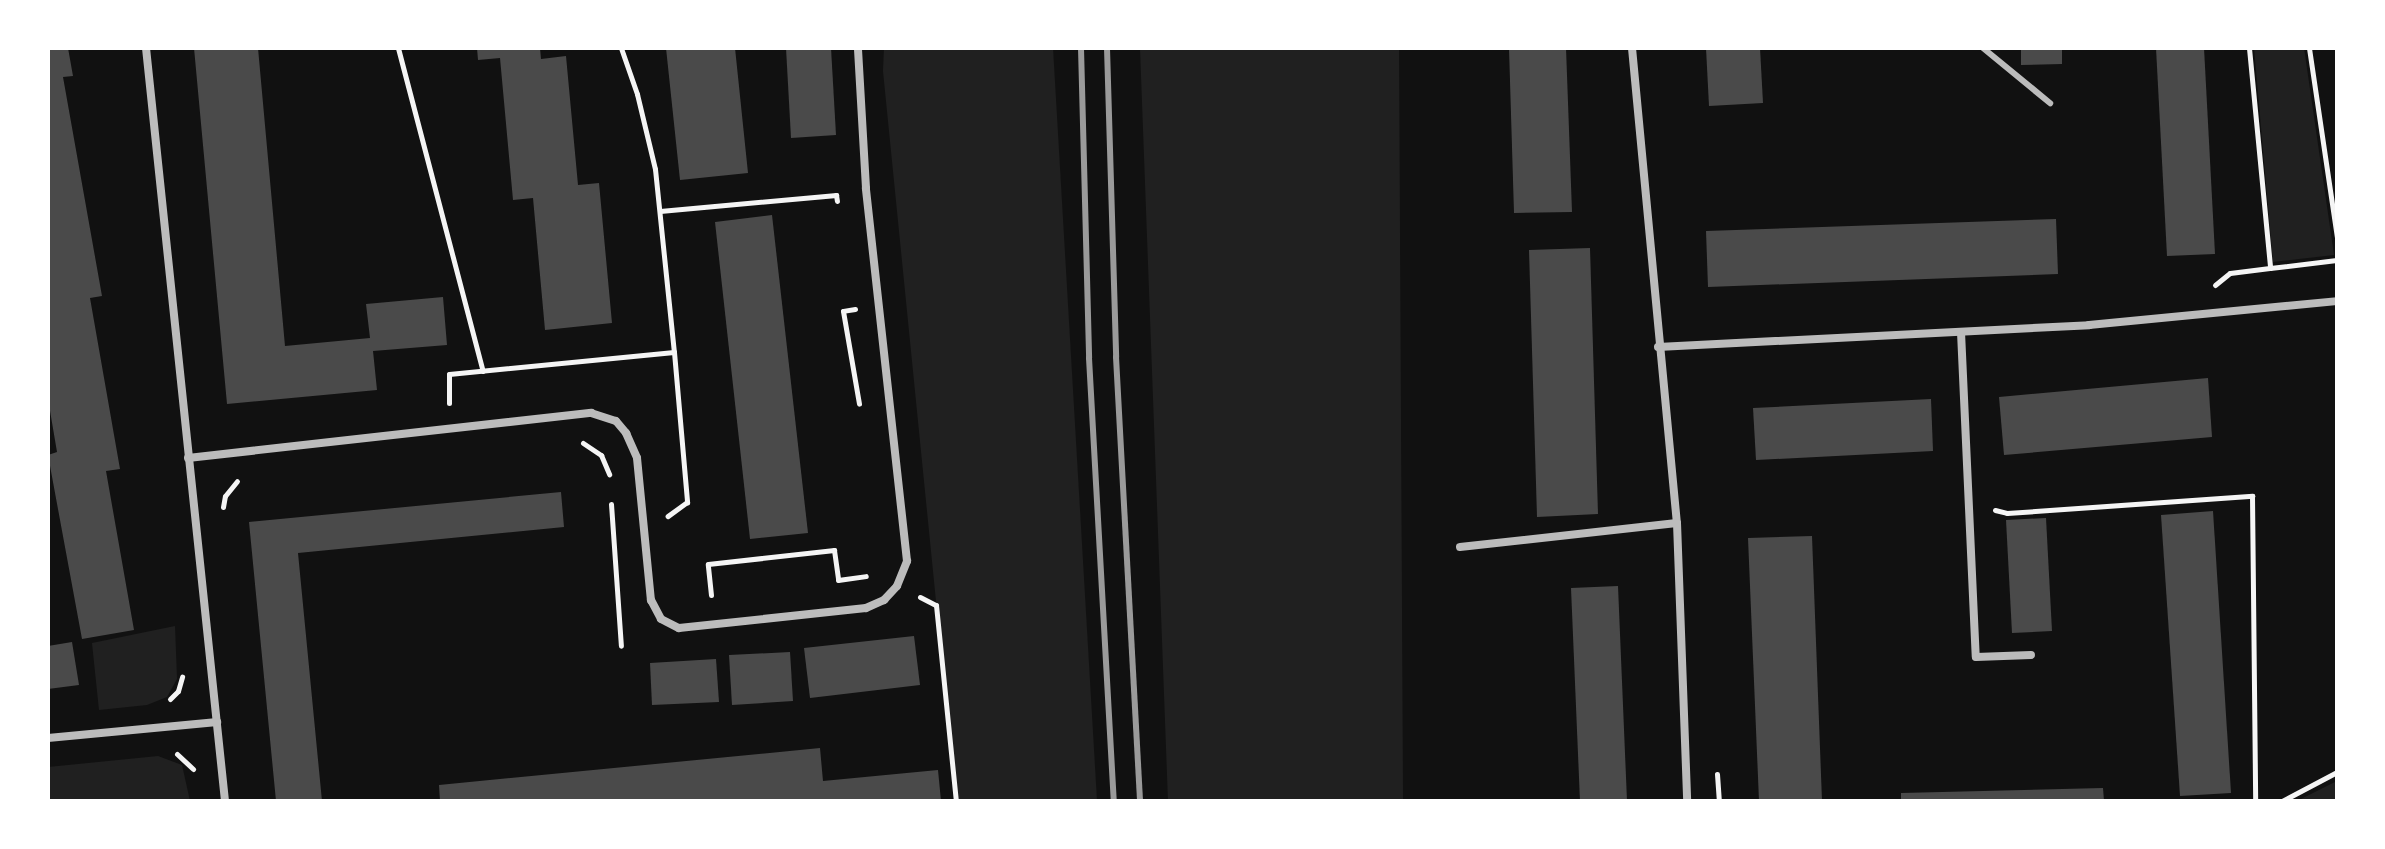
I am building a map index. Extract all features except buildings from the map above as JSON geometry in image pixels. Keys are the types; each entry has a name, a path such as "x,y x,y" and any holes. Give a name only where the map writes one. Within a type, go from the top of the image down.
{"street":[{"path":"146,48 225,801"},
{"path":"188,458 591,413 616,421 626,433 637,458 651,600 661,619 679,628 866,608 884,600 897,586 907,561 866,188 858,48"},
{"path":"1632,48 1677,523 1687,801"},
{"path":"1658,347 2203,316 2337,301"},
{"path":"1961,332 1976,657 2031,655"},
{"path":"1460,547 1677,523"},
{"path":"48,738 217,722"}],"lane":[{"path":"1983,48 2050,103"}],"path":[{"path":"398,48 483,371"},
{"path":"621,48 637,94 660,211 674,352 687,502 663,519"},
{"path":"2249,48 2270,268"},
{"path":"2309,48 2337,237"},
{"path":"660,211 836,195 838,209"},
{"path":"2204,294 2230,273 2337,260"},
{"path":"853,295 855,309 843,311 862,419"},
{"path":"439,410 447,407 451,400 449,374 674,352"},
{"path":"577,442 601,455 608,471 610,487"},
{"path":"221,514 225,496 243,479"},
{"path":"1990,508 2007,513 2252,496 2255,801"},
{"path":"611,503 621,646"},
{"path":"701,597 712,595 708,564 834,550 838,580 866,576 876,570"},
{"path":"897,586 936,605 956,801"},
{"path":"1716,772 1719,801"},
{"path":"2282,801 2337,772"}],"shaded area":[{"path":"884,48 1053,48 1097,801 956,801 883,71"},
{"path":"1140,48 1399,48 1403,801 1168,801"},
{"path":"2254,48 2304,48 2334,255 2273,262"},
{"path":"175,626 177,679 167,697 147,705 99,710 92,643"},
{"path":"158,756 182,765 190,801 48,801 48,767"},
{"path":"2337,781 2337,801 2297,801"}],"railway":[{"path":"1081,48 1089,358 1114,801"},
{"path":"1107,48 1116,357 1140,801"}]}
